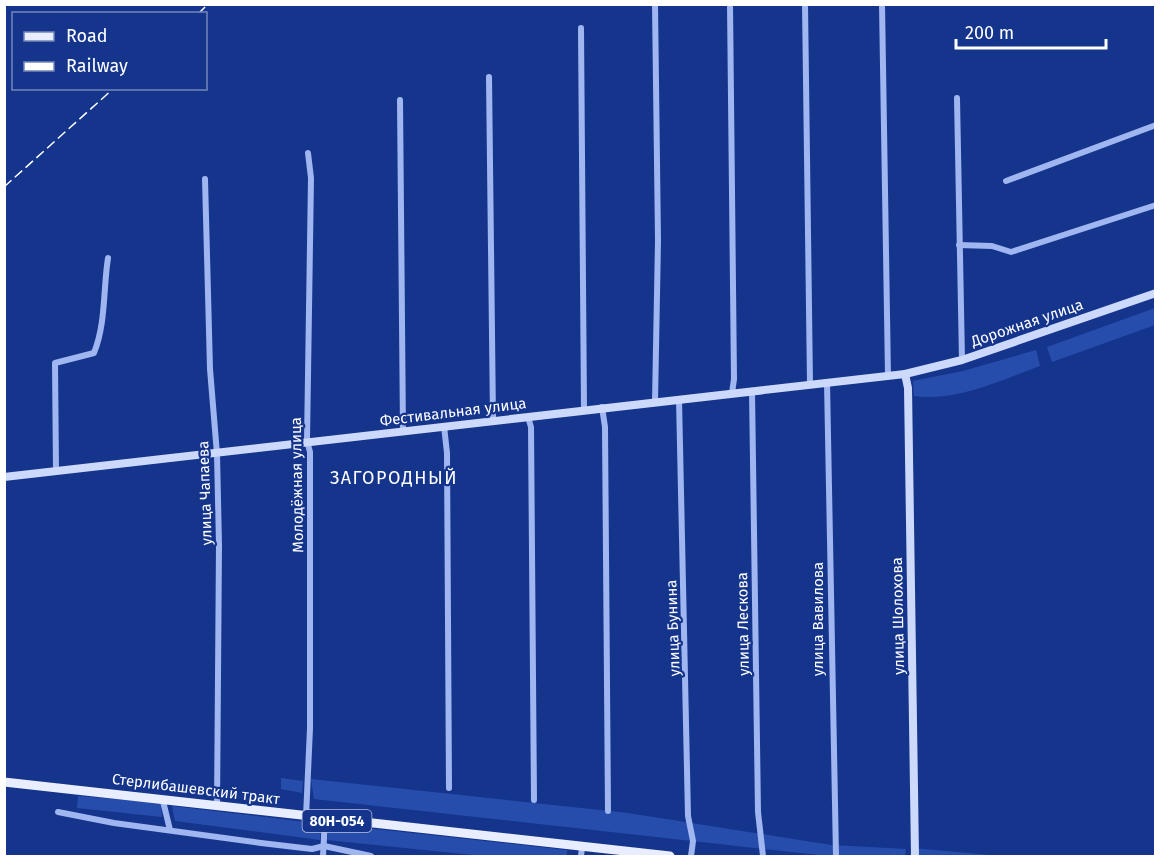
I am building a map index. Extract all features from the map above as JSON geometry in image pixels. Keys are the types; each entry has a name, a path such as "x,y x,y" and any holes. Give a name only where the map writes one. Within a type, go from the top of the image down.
{"main road":[{"name":"Стерлибашевский тракт","path":"4,782 325,819 581,852 670,856"}],"street":[{"path":"655,402 658,241 656,4"},
{"path":"730,4 734,367 732,393"},
{"path":"805,4 810,384"},
{"path":"882,4 888,376"},
{"path":"581,28 584,409"},
{"path":"489,77 493,419"},
{"path":"957,98 962,360"},
{"path":"400,100 403,432"},
{"path":"1005,181 1155,125"},
{"name":"Молодёжная улица","path":"306,817 310,728 310,452 307,441 311,178 308,153"},
{"name":"улица Чапаева","path":"205,179 210,369 217,454 219,556 217,807"},
{"path":"959,245 992,246 1011,252 1155,205"},
{"path":"56,471 55,363 94,353 99,340 103,313 103,288 108,258"},
{"name":"Дорожная улица","path":"905,374 962,360 1155,293"},
{"name":"Фестивальная улица","path":"4,477 217,454 307,441 403,432 493,419 528,417 905,374"},
{"name":"улица Шолохова","path":"905,374 908,388 915,856"},
{"name":"улица Вавилова","path":"827,382 836,856"},
{"name":"улица Лескова","path":"752,391 758,812 763,856"},
{"name":"улица Бунина","path":"679,399 688,816 693,841 691,856"},
{"path":"602,407 605,427 608,811"},
{"path":"528,417 531,427 534,800"},
{"path":"444,426 447,453 449,788"},
{"path":"163,801 170,830"},
{"path":"58,812 312,849 324,846 371,856"},
{"path":"323,856 325,819"}],"shaded area":[{"path":"1155,308 1155,325 1052,362 1047,347"},
{"path":"1036,350 1040,366 962,393 930,397 914,396 913,381 963,371"},
{"path":"281,778 303,781 302,793 281,789"},
{"path":"311,779 628,813 831,845 906,849 905,856 828,856 314,799"},
{"path":"78,796 161,803 162,817 77,808"},
{"path":"172,806 322,824 320,840 175,821"},
{"path":"329,824 567,850 567,856 483,856 327,840"},
{"path":"912,848 1001,856 910,856"}],"railway":[{"path":"200,12 208,4"},
{"path":"4,187 112,90"}],"district":[{"name":"ЗАГОРОДНЫЙ","path":"394,478"}]}
